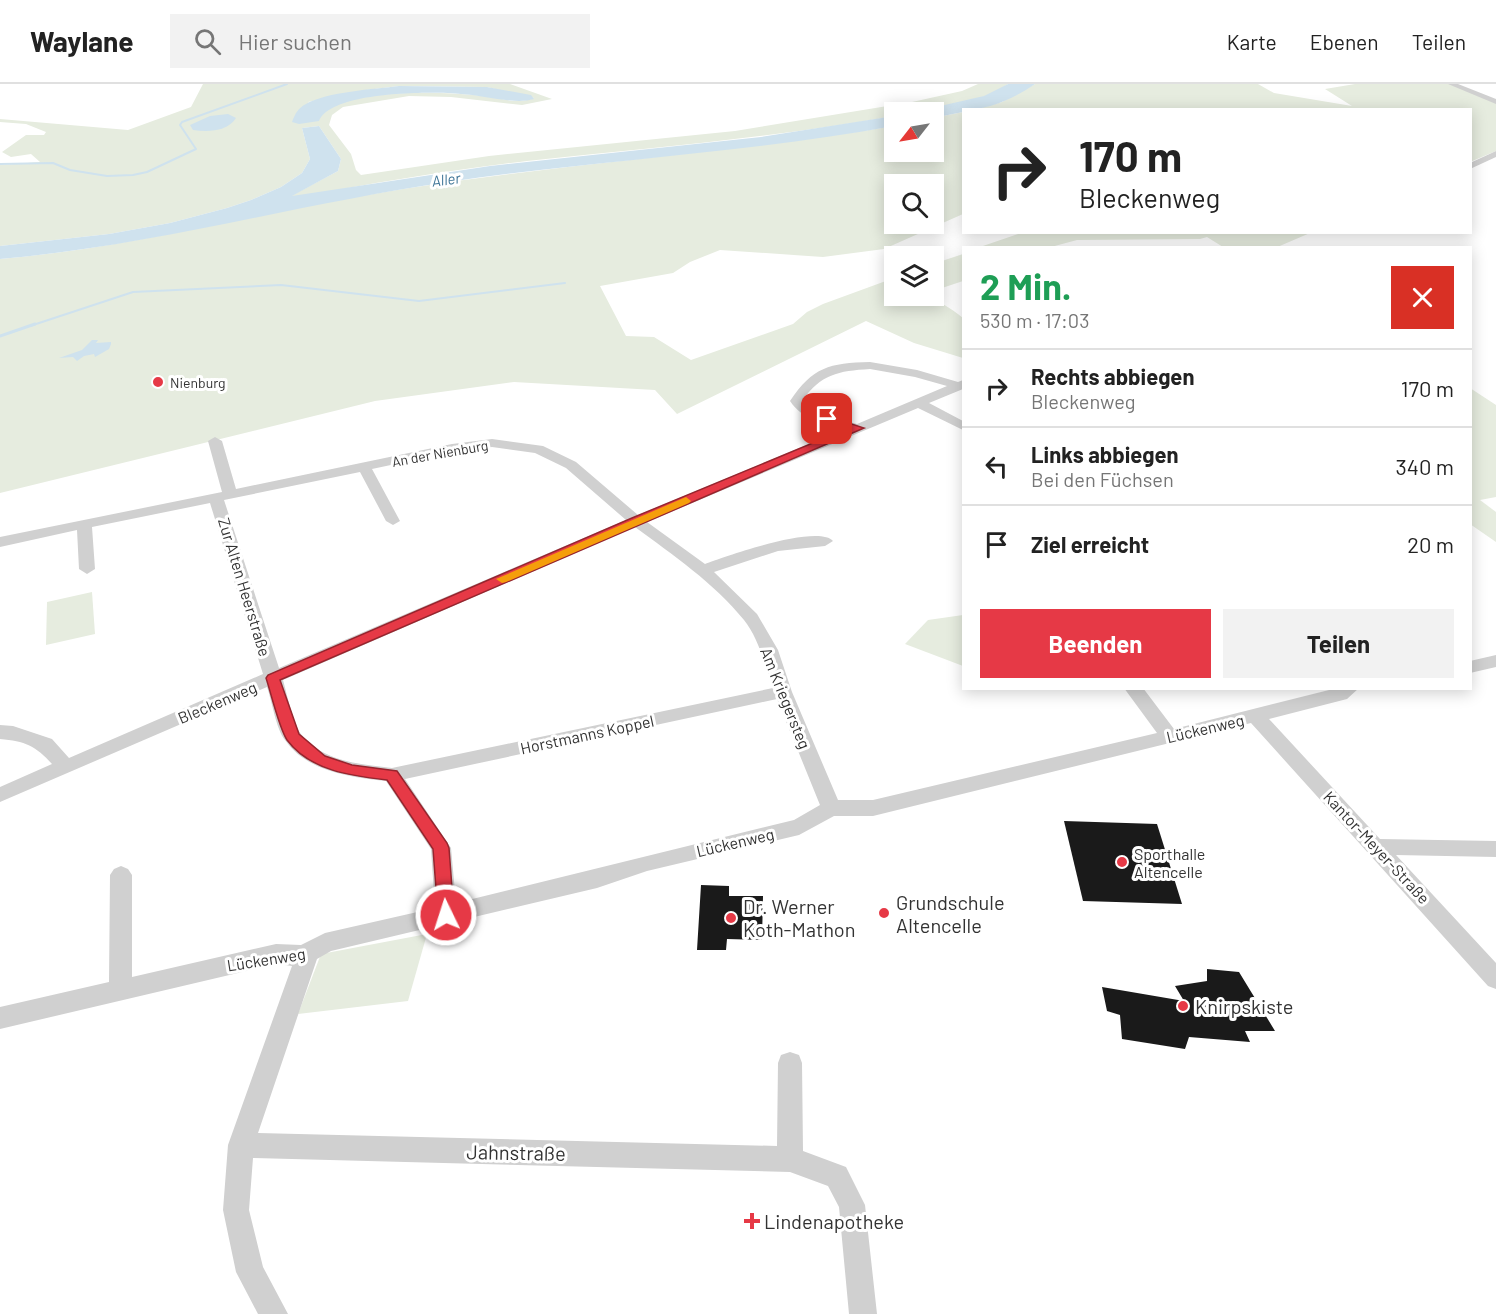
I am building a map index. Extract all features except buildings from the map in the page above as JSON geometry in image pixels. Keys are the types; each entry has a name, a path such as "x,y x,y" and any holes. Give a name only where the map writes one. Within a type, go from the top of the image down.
{"street":[{"path":"1452,84 1496,102"},
{"path":"1472,165 1496,154"},
{"path":"859,428 811,415 800,408 796,401 819,373 848,366 904,371 960,385"},
{"name":"Bleckenweg","path":"0,795 636,520 960,385"},
{"path":"919,403 962,425"},
{"path":"215,441 223,495"},
{"name":"An der Nienburg","path":"0,542 452,448 492,443 538,449 571,465 636,520"},
{"name":"An der Nienburg","path":"364,467 393,521"},
{"name":"Zur Alten Heerstraße","path":"223,495 272,678"},
{"name":"Am Kriegersteg","path":"636,520 703,570 751,618 769,650 783,692 831,808"},
{"path":"84,524 87,569"},
{"path":"703,570 759,550 805,541 825,541"},
{"path":"1472,667 1496,661"},
{"name":"Horstmanns Koppel","path":"272,678 292,737 320,760 352,770 392,775 783,692"},
{"path":"1134,690 1169,736"},
{"name":"Lückenweg","path":"0,1018 276,954 289,958 307,955 325,944 597,879 647,863 799,827 831,808 873,808 1256,717 1341,695 1347,690"},
{"name":"Kantor-Meyer-Straße","path":"1256,717 1378,847 1496,979"},
{"path":"0,732 13,733 45,744 65,766"},
{"path":"392,775 441,848 446,915"},
{"path":"1378,847 1496,849"},
{"path":"120,990 121,875"},
{"path":"274,1314 250,1272 236,1210 241,1145 307,955"},
{"path":"790,1063 790,1159"},
{"name":"Jahnstraße","path":"241,1145 790,1159 837,1176 852,1205 863,1314"}],"shaded area":[{"path":"203,84 510,84 552,99 522,105 451,97 409,96 343,107 332,115 329,125 351,154 356,170 361,175 489,156 735,131 884,107 884,118 848,124 711,142 527,161 412,177 298,197 291,196 338,171 341,159 319,126 302,128 310,159 302,173 281,187 251,200 170,223 109,234 0,246 0,165 40,162 31,154 11,157 2,152 26,135 44,135 46,132 26,124 0,122 0,119 128,130 191,107","holes":["399,86 487,87 534,98 516,101 485,96 400,93 356,99 322,113 308,102"]},
{"path":"978,84 1008,84 983,97 944,107 944,102 912,102 962,91"},
{"path":"1035,84 1258,84 1274,93 1352,106 1325,89 1355,84 1450,84 1496,102 1496,151 1472,161 1472,108 980,108 1002,102"},
{"path":"962,112 962,214 944,222 944,174 884,174 884,234 918,234 891,246 884,246 884,249 823,257 720,250 690,262 673,273 600,286 626,336 654,337 691,360 793,324 807,312 823,304 884,282 884,306 944,305 962,317 962,358 914,343 866,321 677,414 655,390 514,382 375,401 0,493 0,259 102,246 403,189 884,127 884,162 944,162 944,116"},
{"path":"1018,234 1308,234 1280,246 1221,246 1207,237 1200,239 1077,240 1055,246 983,246"},
{"path":"962,254 962,281 944,287 944,260"},
{"path":"1472,389 1496,405 1496,497 1480,500 1496,512 1496,542 1472,525"},
{"path":"92,592 95,634 46,645 47,602"},
{"path":"962,615 962,666 905,644 928,620"},
{"path":"427,934 408,1001 298,1014 321,954"}],"water":[{"path":"1008,84 1035,84 1019,94 982,108 962,108 962,112 944,116 944,105 984,96"},
{"path":"399,86 487,87 531,95 534,99 518,101 447,93 384,95 342,104 327,111 319,121 299,124 292,122 301,107 315,100 351,92"},
{"path":"228,114 236,118 228,126 222,128 199,131 193,130 190,125 210,116"},
{"name":"Aller","path":"884,118 884,128 838,135 448,182 336,201 113,245 0,259 0,246 109,234 170,223 227,208 281,187 302,173 310,159 302,128 319,126 341,159 338,171 292,196 490,166 761,137"},
{"path":"92,340 98,340 96,343 111,342 111,344 109,349 95,357 94,354 84,356 77,361 73,357 59,358 82,350"}],"waterway":[{"path":"0,164 53,163 70,170 107,176 147,172 196,149 180,125 182,122 287,84"},
{"path":"30,326 133,292 281,285 419,301 565,283"},
{"path":"0,336 35,324"}],"slow traffic":[{"path":"502,579 636,520 686,501"}],"place":[{"name":"Nienburg","path":"158,382"},
{"name":"Sporthalle Altencelle","path":"1122,862"},
{"name":"Grundschule Altencelle","path":"884,913"},
{"name":"Dr. Werner Koth-Mathon","path":"731,918"},
{"name":"Knirpskiste","path":"1183,1006"},
{"name":"Lindenapotheke","path":"752,1221"}],"route":[{"path":"446,915 441,848 392,775 352,770 320,760 292,737 272,678 636,520 859,428 827,419"}]}
